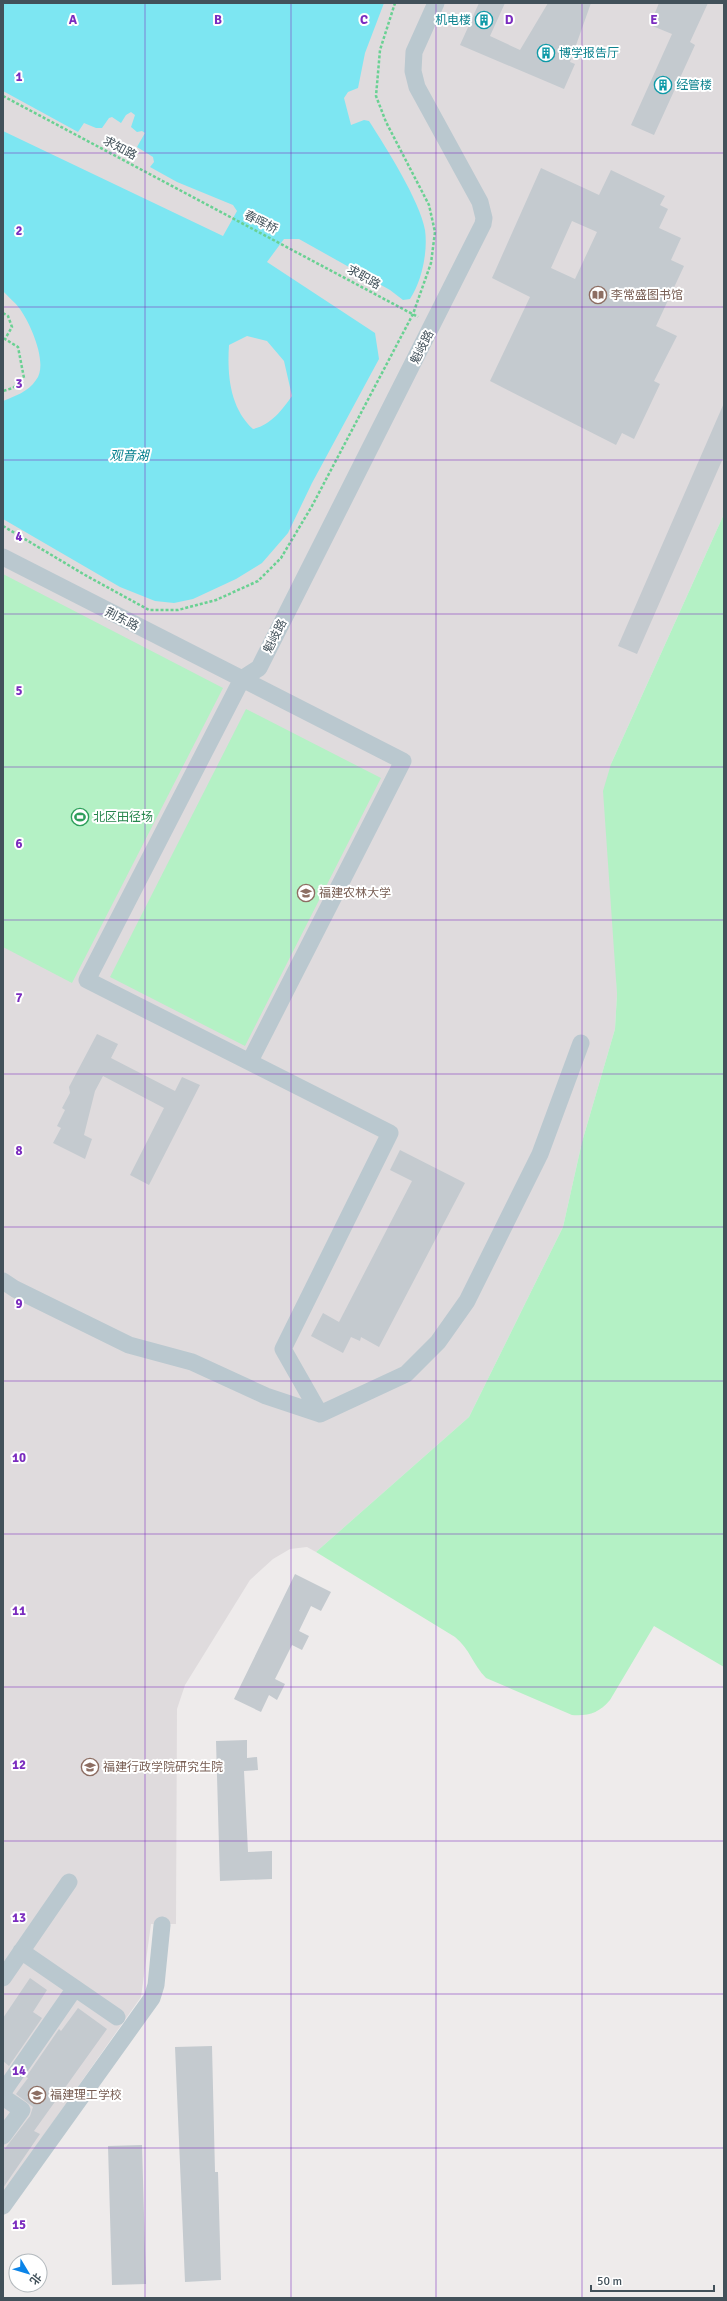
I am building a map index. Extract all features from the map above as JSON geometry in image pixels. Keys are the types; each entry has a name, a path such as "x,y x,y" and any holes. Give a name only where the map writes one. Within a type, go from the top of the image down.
{"street":[{"name":"魁岐路","path":"242,679 259,668 433,324 484,218 480,202 417,87 413,71 414,52 436,3"},
{"name":"荆东路","path":"3,557 403,761 250,1061"},
{"path":"242,679 87,980 390,1133 283,1349 320,1414"},
{"path":"3,1281 15,1289 129,1345 192,1362 266,1396 320,1414 406,1374 438,1342 467,1301 540,1154 581,1043"},
{"path":"3,1978 69,1882"},
{"path":"3,2206 152,1998 156,1985 162,1925"},
{"path":"21,1951 117,2017"},
{"path":"3,2092 75,1988"},
{"path":"3,2097 22,2110 3,2136"}],"path":[{"path":"3,526 85,576 149,610 178,610 216,600 258,581 270,571 295,537 413,314 431,263 435,232 429,205 386,122 376,96 380,50 394,3"},
{"name":"求知路","path":"3,96 228,215"},
{"name":"春晖桥","path":"228,215 286,245"},
{"name":"求职路","path":"286,245 433,324"},
{"path":"3,313 8,316 12,327 5,339 18,346 24,378 13,388 3,391"}],"shaded area":[{"name":"福建农林大学","path":"3,3 724,3 724,514 611,764 617,994 615,1029 582,1142 563,1227 469,1417 316,1552 307,1547 290,1549 273,1559 250,1580 185,1685 177,1709 176,1924 151,1924 141,1997 3,2193"}],"green space":[{"path":"724,514 724,1667 654,1626 610,1700 602,1708 593,1713 572,1715 486,1678 455,1637 316,1552 469,1417 563,1227 582,1142 615,1029 617,994 603,791 611,764"},
{"name":"北区田径场","path":"3,574 223,688 72,983 3,947"},
{"path":"246,709 381,778 245,1046 110,977"}],"water":[{"name":"观音湖","path":"3,3 384,3 365,53 358,88 348,92 344,98 351,125 364,120 369,121 401,174 416,204 422,218 426,238 425,256 421,275 410,299 403,300 390,290 299,239 284,239 267,262 375,333 379,359 312,483 288,533 262,563 236,579 193,599 174,603 155,601 120,587 3,519 3,401 21,393 33,384 39,373 40,364 37,344 29,324 18,306 3,291 3,131 223,236 237,211 233,205 177,182 150,167 154,162 153,157 137,147 145,133 142,131 137,132 131,127 135,115 131,112 126,115 121,123 112,117 109,118 102,128 96,128 84,123 78,132 3,91","holes":["247,336 267,341 284,361 292,396 280,412 271,420 253,429 245,421 235,401 230,379 229,345"]}],"building":[{"name":"博学报告厅","path":"479,3 505,3 490,36 520,50 548,3 591,3 570,62 575,64 564,89 460,45"},
{"name":"经管楼","path":"659,3 708,3 690,42 695,45 654,135 631,125 672,34 650,25"},
{"name":"李常盛图书馆","path":"541,168 599,195 611,170 665,196 660,205 668,209 659,228 681,238 671,260 684,266 656,326 677,336 654,381 660,384 634,439 622,433 616,445 490,381 530,297 492,278","holes":["572,221 597,232 575,279 551,268"]},
{"path":"724,403 724,456 637,654 618,646"},
{"path":"97,1034 118,1044 111,1058 175,1091 182,1077 200,1085 149,1185 130,1175 164,1108 103,1076 95,1091 84,1135 92,1139 85,1159 53,1143 61,1128 57,1126 65,1110 62,1108 70,1093 69,1087"},
{"path":"400,1150 465,1183 379,1347 361,1337 360,1341 351,1337 343,1353 311,1336 323,1313 339,1322 412,1181 390,1170"},
{"path":"295,1574 331,1592 321,1611 311,1606 299,1631 309,1636 302,1650 292,1645 275,1679 285,1684 277,1700 269,1695 261,1712 234,1699"},
{"path":"247,1740 247,1758 257,1757 258,1770 244,1771 248,1852 272,1851 272,1879 220,1881 216,1741"},
{"path":"30,1978 47,1990 33,2012 42,2018 9,2066 3,2061 3,2018"},
{"path":"78,2008 107,2029 34,2131 40,2134 3,2188 3,2151 30,2116 33,2107 16,2094 59,2029 61,2031"},
{"path":"212,2046 215,2172 218,2172 221,2280 185,2282 175,2047"},
{"path":"142,2145 146,2284 112,2285 108,2146"}],"place":[{"name":"机电楼","path":"484,20"},
{"name":"博学报告厅","path":"546,53"},
{"name":"经管楼","path":"663,85"},
{"name":"李常盛图书馆","path":"598,295"},
{"name":"北区田径场","path":"80,817"},
{"name":"福建农林大学","path":"306,893"},
{"name":"福建行政学院研究生院","path":"90,1767"},
{"name":"福建理工学校","path":"37,2095"}]}
